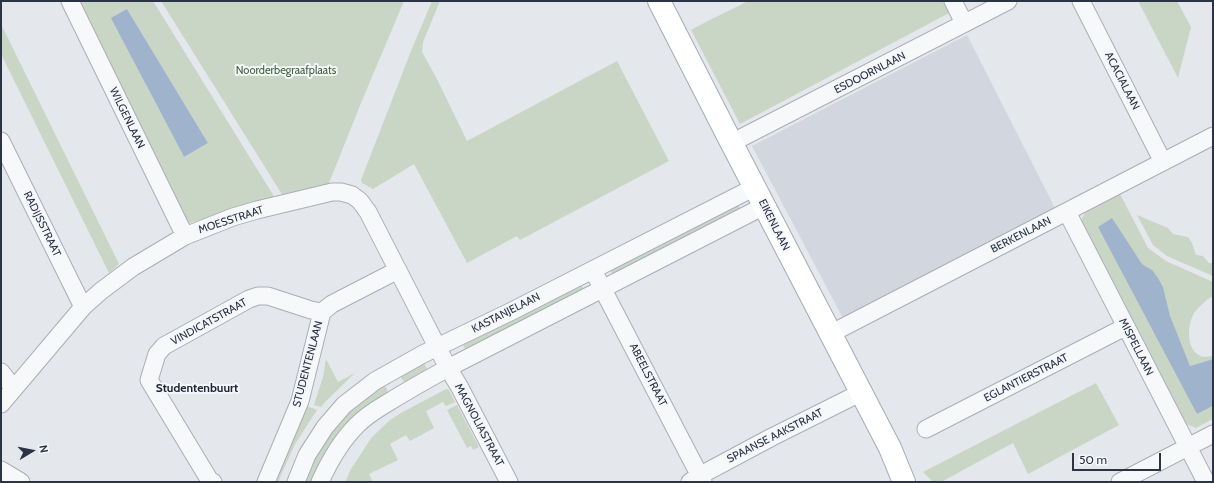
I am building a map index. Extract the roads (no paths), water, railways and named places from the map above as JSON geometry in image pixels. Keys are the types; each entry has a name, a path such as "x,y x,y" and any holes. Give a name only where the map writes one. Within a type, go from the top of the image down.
{"main road":[{"name":"EIKENLAAN","path":"659,1 860,393 890,448 904,482"},
{"name":"EIKENLAAN","path":"890,448 914,482"}],"street":[{"name":"WILGENLAAN","path":"70,1 185,236"},
{"path":"953,1 964,23"},
{"name":"ESDOORNLAAN","path":"730,140 739,139 1008,1"},
{"name":"ACACIALAAN","path":"1081,1 1163,162"},
{"name":"BERKENLAAN","path":"830,334 1213,136"},
{"name":"RADIJSSTRAAT","path":"1,141 83,307"},
{"name":"MOESSTRAAT","path":"1,404 83,307 101,291 133,267 185,236 233,217 328,193 341,192 349,194 355,197 366,208 437,347"},
{"name":"KASTANJELAAN","path":"296,482 307,455 325,426 344,405 375,380 437,347 512,311 593,269 759,196"},
{"name":"KASTANJELAAN","path":"320,482 340,446 357,425 368,415 448,368 602,289 759,196"},
{"name":"MISPELLAAN","path":"1067,212 1206,482"},
{"name":"ABEELSTRAAT","path":"593,269 602,289 677,430 697,480"},
{"path":"322,312 332,304 398,270"},
{"name":"VINDICATSTRAAT","path":"213,482 210,481 149,380 158,354 164,346 248,299 258,296 268,296 322,312"},
{"name":"STUDENTENLAAN","path":"266,482 300,401 322,312"},
{"name":"EGLANTIERSTRAAT","path":"926,429 1125,327"},
{"name":"MAGNOLIASTRAAT","path":"437,347 509,482"},
{"path":"1,372 14,389"},
{"name":"SPAANSE AAKSTRAAT","path":"697,480 772,437 860,393"},
{"path":"1120,482 1213,434"},
{"path":"1,470 21,482"}],"water":[{"path":"127,9 208,143 184,157 111,18"},
{"path":"1112,218 1142,264 1152,270 1163,287 1170,316 1190,366 1213,359 1213,406 1197,414 1098,227"}],"district":[{"name":"Studentenbuurt","path":"197,388"}],"park label":[{"name":"Noorderbegraafplaats","path":"286,71"}]}
